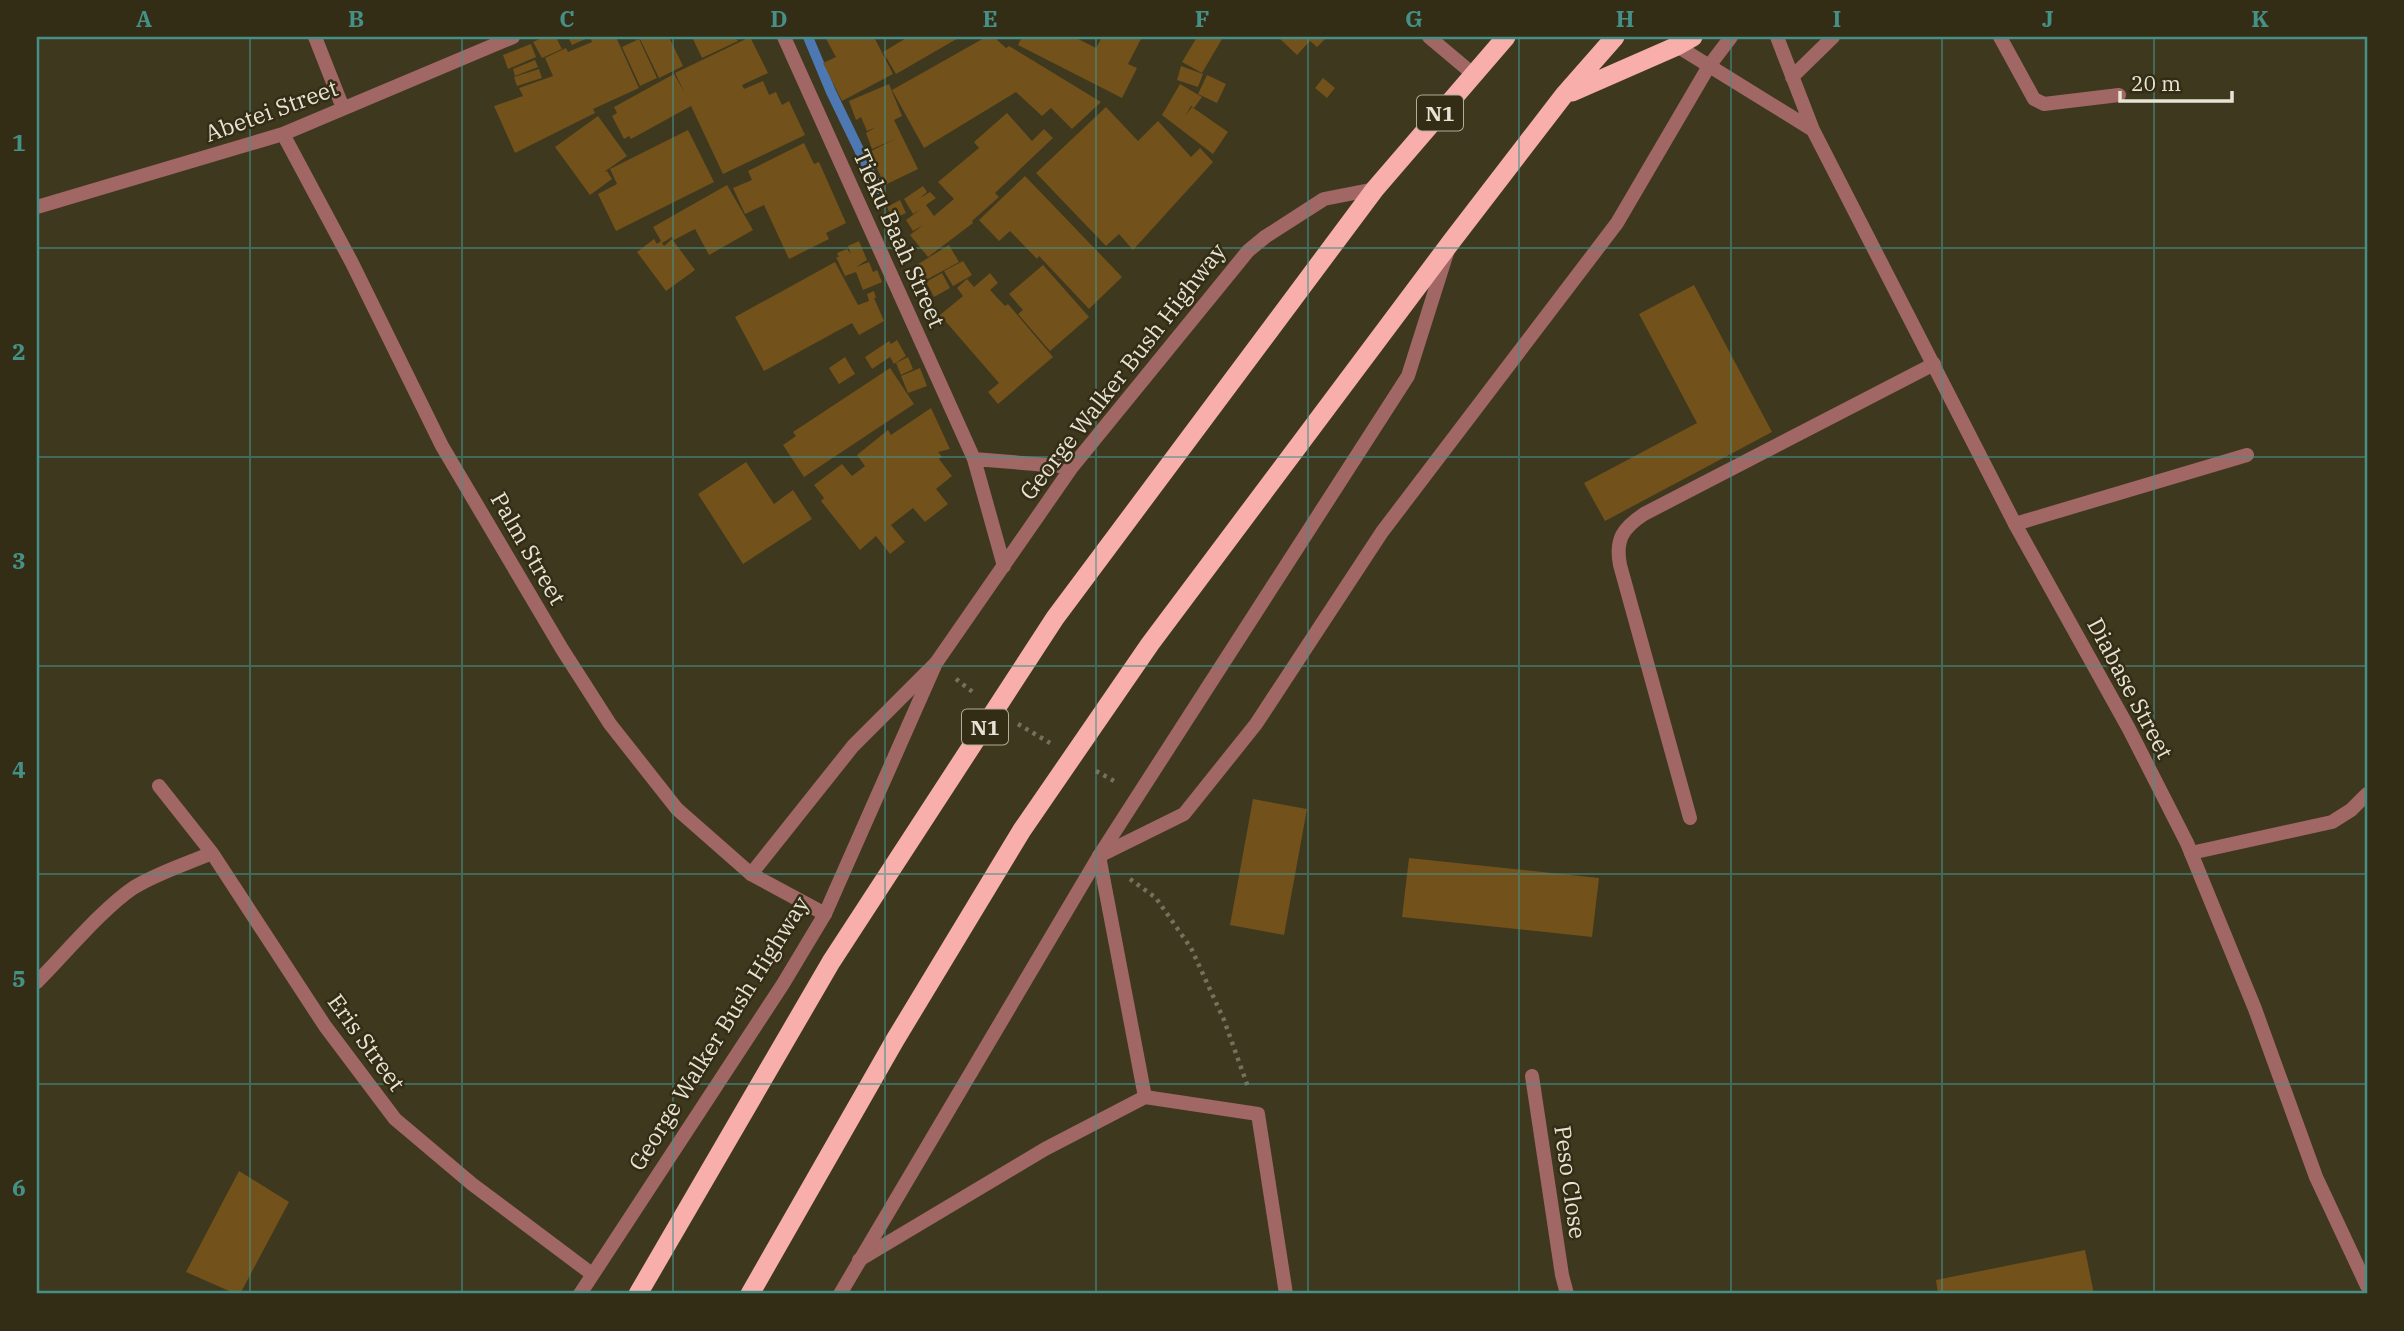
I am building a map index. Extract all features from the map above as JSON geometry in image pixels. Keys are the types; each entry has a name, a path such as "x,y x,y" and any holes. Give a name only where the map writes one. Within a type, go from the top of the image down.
{"highway":[{"name":"N1","path":"638,1294 831,962 1055,618 1375,188 1506,37"},
{"path":"750,1294 895,1040 1022,830 1150,644 1451,242 1564,95 1615,37"},
{"path":"1564,95 1685,41"}],"street":[{"path":"315,37 343,108"},
{"name":"Abetei Street","path":"37,207 283,134 513,37"},
{"name":"Tieku Baah Street","path":"784,37 974,459 1004,566"},
{"path":"1429,37 1473,74"},
{"path":"1099,856 1184,814 1256,724 1382,532 1616,223 1709,66 1731,37"},
{"name":"Diabase Street","path":"1777,37 1814,130 2015,524 2129,729 2191,853 2255,1009 2316,1177 2367,1286"},
{"path":"1792,77 1833,37"},
{"path":"2000,37 2034,99 2043,104 2119,95"},
{"path":"1685,41 1709,66 1814,130"},
{"name":"Palm Street","path":"283,134 352,263 442,446 562,649 610,724 677,809 751,874 825,914"},
{"name":"George Walker Bush Highway","path":"580,1294 783,984 825,914 936,663 1072,467 1248,251 1324,199 1375,188"},
{"path":"840,1294 1099,856 1408,376 1451,242"},
{"path":"1690,818 1620,565 1618,544 1622,531 1644,514 1934,364"},
{"path":"2015,524 2247,456"},
{"path":"974,459 1072,467"},
{"path":"751,874 853,746 936,663"},
{"name":"Eris Street","path":"159,786 212,853 326,1026 395,1119 472,1184 592,1274"},
{"path":"2191,853 2332,822 2351,810 2367,794"},
{"path":"37,982 133,888 212,853"},
{"path":"1099,856 1145,1097"},
{"name":"Peso Close","path":"1532,1076 1567,1294"},
{"path":"858,1261 1045,1149 1145,1097 1258,1114 1286,1294"}],"path":[{"path":"936,663 996,711 1138,795"},
{"path":"1099,856 1156,898 1191,948 1224,1020 1258,1114"}],"building":[{"path":"544,37 556,37 562,49 542,58 533,42"},
{"path":"568,37 590,37 572,45"},
{"path":"590,37 616,37 639,88 593,109 595,113 515,153 494,106 523,96 519,88 553,76 545,58 566,48 568,52 592,42"},
{"path":"639,37 669,37 683,66 659,78"},
{"path":"692,37 742,37 702,58"},
{"path":"750,37 768,73 742,85 744,89 763,81 769,95 776,92 782,105 789,101 805,135 723,174 691,106 631,139 629,136 624,139 612,116 617,113 614,107 674,74 685,93 675,73"},
{"path":"825,37 874,37 893,74 842,101 823,63 836,57"},
{"path":"908,37 960,37 896,74 883,52"},
{"path":"986,37 995,38 1006,48 1009,46 1101,102 1072,129 1051,108 1042,116 1016,92 924,148 892,90"},
{"path":"1022,37 1074,37 1096,48 1102,37 1142,37 1128,64 1137,68 1122,98 1018,45"},
{"path":"1197,37 1222,39 1202,73 1182,62"},
{"path":"1280,37 1327,37 1317,47 1310,41 1297,55"},
{"path":"639,39 657,78 640,86 622,47"},
{"path":"531,44 536,57 508,69 503,55"},
{"path":"535,60 538,67 515,76 513,69"},
{"path":"1181,66 1203,74 1198,87 1177,80"},
{"path":"539,69 542,78 517,86 514,77"},
{"path":"1207,75 1226,84 1217,103 1198,94"},
{"path":"1323,78 1335,88 1327,98 1315,88"},
{"path":"889,84 902,116 894,120 918,169 885,185 869,152 895,139 872,149 866,133 876,127 867,131 861,117 856,120 849,101"},
{"path":"1180,84 1202,97 1194,108 1191,106 1185,116 1192,107 1228,132 1213,154 1162,115"},
{"path":"1106,107 1138,141 1158,121 1191,157 1200,148 1213,162 1133,250 1119,234 1106,246 1036,173"},
{"path":"1007,113 1032,141 1044,129 1053,138 995,193 999,197 972,221 973,223 928,257 910,235 923,225 913,231 906,220 921,209 913,214 904,199 923,186 927,192 920,198 930,192 936,198 926,205 934,216 954,199 938,182 979,148 974,142"},
{"path":"598,116 627,156 604,172 607,171 612,179 590,195 555,147"},
{"path":"688,130 714,182 616,231 598,194 617,184 610,169"},
{"path":"804,143 814,164 819,162 846,223 826,233 829,239 789,259 764,205 745,214 733,188 752,180 748,171"},
{"path":"1025,176 1122,277 1089,309 1039,256 1037,259 1010,231 999,241 979,220"},
{"path":"727,185 753,230 709,255 695,229 662,243 664,246 672,239 695,270 666,291 637,252 654,239 657,244 661,241 653,227"},
{"path":"900,200 906,213 893,219 887,207"},
{"path":"859,241 867,260 856,267 869,262 873,272 877,270 882,282 863,290 856,272 845,276 836,257 839,257 837,253 847,249 851,254 848,246"},
{"path":"949,245 959,262 924,281 915,266"},
{"path":"963,261 972,275 953,286 944,271"},
{"path":"835,262 858,305 869,301 867,294 874,291 874,298 884,321 859,335 852,323 764,371 735,317"},
{"path":"1043,265 1089,317 1050,351 1018,314 1023,310 1009,294"},
{"path":"942,273 950,288 934,297 926,282"},
{"path":"990,273 998,283 990,290 1005,306 1008,304 1053,357 998,404 988,392 999,383 940,315 963,296 957,288 967,279 974,287"},
{"path":"1694,285 1772,432 1605,521 1584,483 1697,423 1639,314"},
{"path":"897,340 906,356 894,364 890,357 872,369 865,357 889,341 891,344"},
{"path":"845,357 855,374 839,384 829,368"},
{"path":"908,357 913,369 901,375 896,363"},
{"path":"890,368 914,404 804,477 783,445 796,436 793,432"},
{"path":"920,368 927,386 908,393 901,376"},
{"path":"931,408 950,449 938,452 942,457 939,459 952,476 936,489 948,504 925,522 913,508 891,525 905,542 890,554 876,536 860,550 821,501 824,498 814,485 842,464 852,476 865,466 857,455 888,430 891,435"},
{"path":"746,462 774,504 793,490 812,519 743,564 698,494"},
{"path":"1253,799 1307,809 1284,935 1230,925"},
{"path":"1409,858 1599,878 1592,937 1402,917"},
{"path":"239,1171 289,1202 240,1294 236,1294 186,1272"},
{"path":"2085,1250 2094,1294 1938,1294 1936,1280"}],"waterway":[{"path":"808,37 831,92 878,189"}]}
